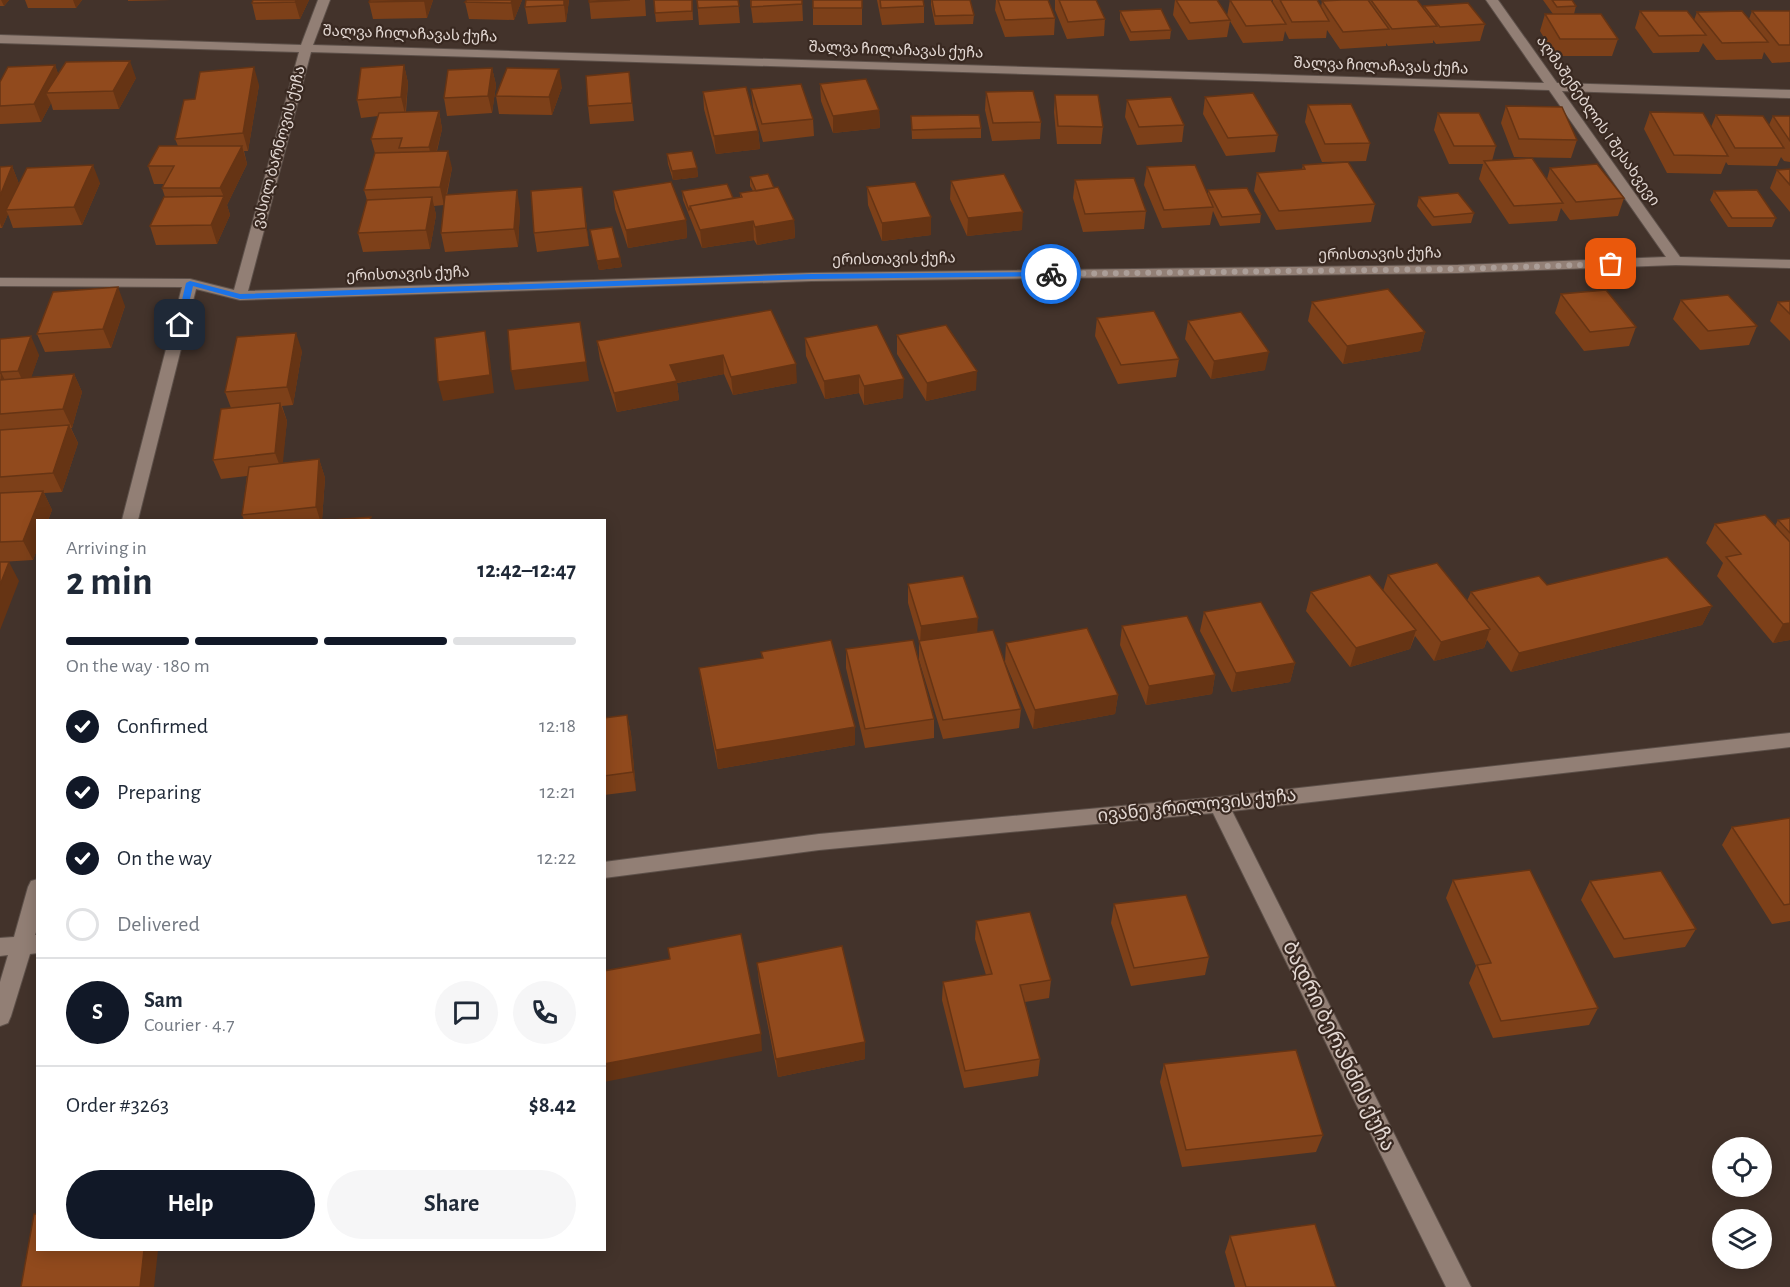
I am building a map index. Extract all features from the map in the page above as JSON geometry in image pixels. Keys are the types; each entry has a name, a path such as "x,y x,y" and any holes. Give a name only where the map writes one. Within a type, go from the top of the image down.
{"street":[{"name":"ვასილ ბარნოვის ქუჩა","path":"240,296 306,47 324,0"},
{"name":"აღმაშენებლის I შესახვევი","path":"1492,0 1676,261"},
{"name":"შალვა ჩილაჩავას ქუჩა","path":"0,39 1790,94"},
{"name":"ერისთავის ქუჩა","path":"0,282 190,283 240,296 812,277 1458,269 1676,261 1790,264"},
{"path":"130,519 190,283"},
{"name":"ივანე კრილოვის ქუჩა","path":"606,870 819,842 1219,805 1790,740"},
{"name":"ბადრი ბერანძის ქუჩა","path":"1219,805 1459,1287"},
{"path":"0,1016 30,945 36,902"},
{"path":"0,947 30,945"}],"building":[{"path":"253,0 297,0 295,2 252,3"},
{"path":"370,0 424,0 424,1 369,2"},
{"path":"467,0 512,0 511,3 465,2"},
{"path":"526,0 564,0 564,5 525,7"},
{"path":"589,0 630,0 589,2"},
{"path":"654,0 692,0 692,11 655,13"},
{"path":"697,0 738,0 739,6 698,8"},
{"path":"751,0 802,0 802,4 751,7"},
{"path":"813,0 862,0 862,8 813,8"},
{"path":"880,0 923,0 924,6 881,8"},
{"path":"932,0 970,0 974,15 935,16"},
{"path":"998,0 1048,0 1055,18 1005,20"},
{"path":"1059,0 1096,0 1105,19 1068,22"},
{"path":"1176,0 1217,0 1230,20 1190,23"},
{"path":"1230,0 1271,0 1286,24 1246,26"},
{"path":"1280,0 1317,0 1329,21 1292,22"},
{"path":"1368,0 1389,29 1343,32 1322,1"},
{"path":"1371,0 1417,0 1437,26 1392,29"},
{"path":"1552,0 1572,0 1576,6 1557,7"},
{"path":"1468,3 1485,24 1440,27 1424,6"},
{"path":"1161,9 1171,30 1131,32 1120,11"},
{"path":"1640,11 1687,11 1706,35 1659,36"},
{"path":"1742,11 1768,42 1722,43 1697,12"},
{"path":"1752,11 1790,11 1790,45 1779,45"},
{"path":"1545,14 1601,14 1618,39 1560,39"},
{"path":"130,61 113,91 46,93 66,62"},
{"path":"55,65 34,104 0,106 0,82 8,67"},
{"path":"404,65 401,97 357,100 361,68"},
{"path":"254,67 243,133 175,139 184,100 195,99 200,72"},
{"path":"492,68 488,96 444,98 448,70"},
{"path":"507,68 559,69 549,97 496,96"},
{"path":"629,72 632,103 588,106 586,76"},
{"path":"866,79 879,110 833,116 820,84"},
{"path":"801,84 813,119 762,124 751,89"},
{"path":"746,87 758,131 714,136 703,92"},
{"path":"1033,91 1041,122 993,123 986,92"},
{"path":"1253,93 1278,135 1228,138 1205,97"},
{"path":"1055,95 1098,95 1103,127 1058,126"},
{"path":"1171,97 1184,125 1139,127 1127,100"},
{"path":"1351,104 1370,143 1325,144 1308,105"},
{"path":"1506,106 1562,107 1577,140 1519,139"},
{"path":"439,111 429,147 399,148 402,138 371,139 379,113"},
{"path":"1650,112 1703,113 1728,156 1674,155"},
{"path":"1438,113 1479,113 1496,146 1454,146"},
{"path":"979,115 981,128 912,130 911,116"},
{"path":"1716,115 1763,116 1784,148 1735,148"},
{"path":"1773,116 1790,116 1790,141"},
{"path":"159,146 242,146 220,188 162,188 174,166 148,166"},
{"path":"448,151 440,187 364,190 375,153"},
{"path":"692,151 697,168 672,171 667,154"},
{"path":"1532,158 1563,203 1514,206 1484,161"},
{"path":"1348,162 1375,204 1279,211 1257,173 1305,169 1303,165"},
{"path":"1597,164 1624,198 1576,202 1550,168"},
{"path":"93,165 74,207 6,210 27,168"},
{"path":"1195,165 1213,207 1164,210 1147,167"},
{"path":"12,166 0,196 0,167"},
{"path":"1790,169 1790,185 1777,170"},
{"path":"768,174 774,188 756,191 750,177"},
{"path":"1004,174 1023,212 968,218 951,181"},
{"path":"1134,178 1146,211 1085,214 1075,180"},
{"path":"671,182 686,220 626,230 613,191"},
{"path":"915,182 931,217 882,223 867,187"},
{"path":"727,184 733,198 690,206 689,210 682,191"},
{"path":"582,187 586,228 534,233 531,191"},
{"path":"778,187 794,220 755,227 753,221 700,230 690,206 742,197 740,193"},
{"path":"1247,188 1261,214 1222,217 1208,190"},
{"path":"517,190 514,229 441,233 445,195"},
{"path":"1757,190 1776,218 1732,218 1714,191"},
{"path":"1458,193 1474,213 1434,217 1419,197"},
{"path":"224,196 211,225 150,226 164,197"},
{"path":"432,197 426,230 358,233 367,200"},
{"path":"612,227 620,258 597,261 590,230"},
{"path":"118,287 103,329 37,334 53,292"},
{"path":"1388,289 1425,332 1347,346 1312,302"},
{"path":"1606,290 1636,327 1590,332 1561,294"},
{"path":"1728,295 1757,326 1708,331 1681,300"},
{"path":"1790,301 1790,314 1778,302"},
{"path":"771,310 796,364 731,377 723,355 670,365 677,381 614,393 597,341"},
{"path":"1154,311 1179,359 1121,365 1097,318"},
{"path":"1241,312 1269,352 1214,361 1188,321"},
{"path":"580,322 586,362 511,371 508,330"},
{"path":"877,325 904,379 864,386 859,375 824,381 805,338"},
{"path":"946,325 977,371 927,383 897,335"},
{"path":"485,331 490,375 438,382 435,338"},
{"path":"296,333 287,387 225,392 237,337"},
{"path":"31,336 18,371 1,372 0,374 0,339"},
{"path":"74,374 63,409 0,414 0,380"},
{"path":"280,403 275,453 213,460 221,409"},
{"path":"69,425 53,473 0,477 0,430"},
{"path":"319,459 316,507 242,515 249,467"},
{"path":"43,491 23,541 0,542 0,493"},
{"path":"1765,515 1790,542 1790,623 1783,624 1726,557 1741,554 1715,524"},
{"path":"371,517 370,519 344,519"},
{"path":"1790,518 1790,533 1778,520"},
{"path":"1667,557 1712,606 1519,653 1471,592 1539,576 1547,585"},
{"path":"0,562 9,562 0,585"},
{"path":"1437,563 1490,629 1441,642 1388,575"},
{"path":"1370,575 1416,630 1356,648 1311,592"},
{"path":"963,576 978,618 921,626 908,584"},
{"path":"1261,602 1295,663 1236,673 1204,612"},
{"path":"1187,616 1215,675 1149,686 1122,626"},
{"path":"1087,628 1118,695 1035,710 1006,643"},
{"path":"993,630 1021,709 943,720 919,641"},
{"path":"831,640 855,727 716,750 699,668 763,658 761,652"},
{"path":"913,640 934,719 865,729 846,649"},
{"path":"627,715 633,772 606,776 606,718"},
{"path":"1790,818 1790,904 1784,905 1732,827"},
{"path":"1530,870 1598,1008 1501,1021 1477,965 1491,963 1453,880"},
{"path":"1661,871 1696,929 1624,939 1590,881"},
{"path":"1186,895 1209,957 1134,968 1114,904"},
{"path":"1030,912 1051,980 1020,985 1040,1059 965,1071 943,982 992,974 976,921"},
{"path":"741,934 761,1034 606,1064 606,971 670,959 668,948"},
{"path":"842,946 865,1042 776,1059 757,963"},
{"path":"1296,1050 1323,1135 1186,1150 1164,1064"},
{"path":"34,1214 36,1214 36,1251 144,1251 140,1287 21,1287"},
{"path":"1315,1224 1336,1287 1246,1287 1230,1236"}],"way so far":[{"path":"1051,274 1458,269 1611,264"}],"route":[{"path":"180,325 190,283 240,296 812,277 1051,274"}]}
